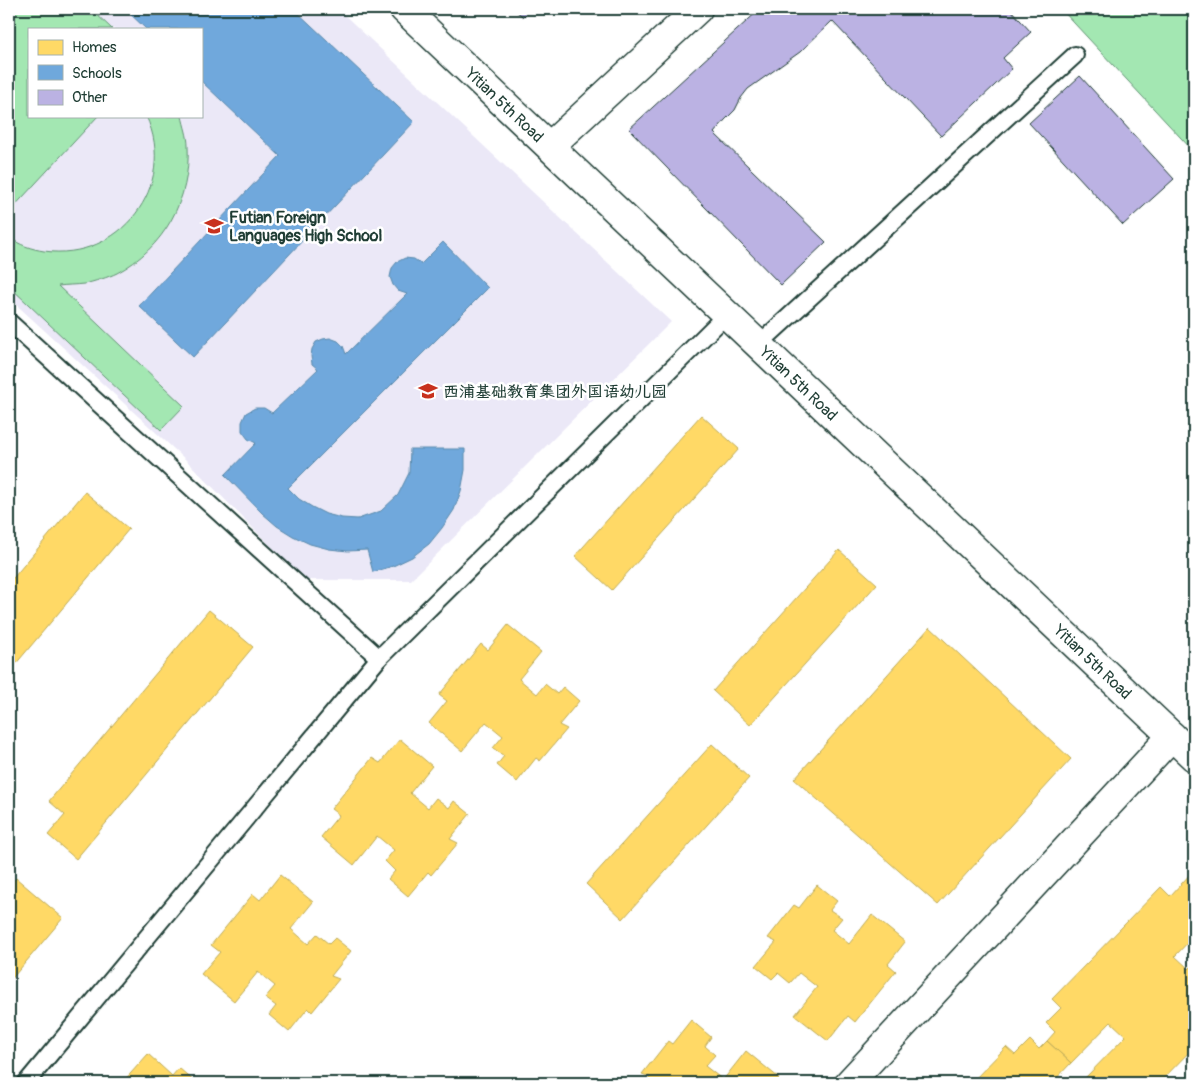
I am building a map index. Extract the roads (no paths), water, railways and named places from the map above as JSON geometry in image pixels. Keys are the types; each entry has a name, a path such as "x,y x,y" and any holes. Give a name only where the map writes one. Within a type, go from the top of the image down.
{"street":[{"name":"Yitian 5th Road","path":"404,9 1194,757"},
{"path":"550,146 698,9"},
{"path":"849,1083 1172,736"}],"lane":[{"path":"759,344 1075,54"},
{"path":"26,1083 379,658 727,314"},
{"path":"9,322 379,658"}],"place":[{"name":"Futian Foreign Languages High School","path":"214,226"},
{"name":"西浦基础教育集团外国语幼儿园","path":"428,391"}]}
